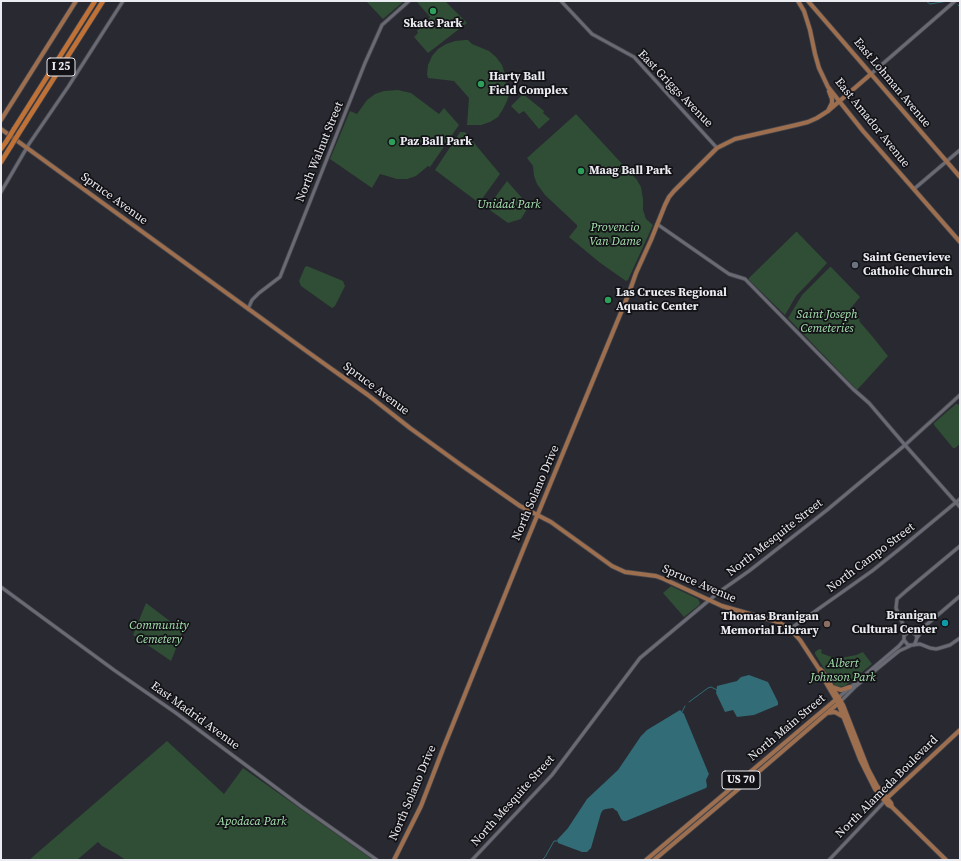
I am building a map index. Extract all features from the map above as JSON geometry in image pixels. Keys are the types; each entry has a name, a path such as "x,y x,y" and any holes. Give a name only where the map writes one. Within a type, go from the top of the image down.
{"highway":[{"name":"I 25","path":"1,149 94,1"},
{"name":"I 25","path":"1,162 103,1"}],"main road":[{"path":"1,120 76,1"},
{"name":"East Amador Avenue","path":"798,1 808,21 818,64 823,78 828,86 863,131 960,242"},
{"name":"East Lohman Avenue","path":"808,1 960,177"},
{"name":"North Solano Drive","path":"394,860 421,806 523,550 664,205 674,191 717,148 735,139 808,122 817,118 828,111 871,74"},
{"path":"828,86 832,99 832,103 828,111"},
{"name":"Spruce Avenue","path":"1,129 368,395 461,465 520,506 551,522 612,566 625,572 664,578 722,606 778,622 790,629"},
{"path":"790,629 800,640 838,700 844,705 868,769 886,800"},
{"path":"819,669 823,672 832,687 860,759 875,789 891,803 892,806 946,860"},
{"path":"832,687 841,690 850,687"},
{"name":"North Main Street","path":"654,860 827,713 838,700"},
{"name":"North Main Street","path":"646,860 838,700"},
{"path":"827,713 836,712 841,715 844,720"},
{"name":"North Alameda Boulevard","path":"886,800 960,730"}],"street":[{"path":"1,192 27,148 123,1"},
{"name":"North Walnut Street","path":"248,309 252,300 280,277 365,63 382,25 409,1"},
{"name":"East Griggs Avenue","path":"562,1 592,34 634,57 717,148"},
{"path":"871,74 955,1"},
{"path":"914,189 960,150"},
{"path":"657,224 729,274 745,279 853,389 869,403 960,507"},
{"name":"North Mesquite Street","path":"472,860 552,775 640,658 709,600 750,571 827,510 905,445 960,395"},
{"name":"North Campo Street","path":"790,629 872,570 960,499"},
{"path":"960,546 897,599 896,604 897,611 905,629 904,640 906,644 911,646 920,644 936,649 950,645 960,638"},
{"name":"East Madrid Avenue","path":"1,587 114,670 176,712 302,807 378,860"},
{"path":"901,596 898,608 906,626 915,634 917,639 929,646 943,647"},
{"path":"911,646 915,643 920,632 925,626 960,596"},
{"path":"904,635 925,626"},
{"name":"North Main Street","path":"838,700 850,687 899,646 904,640"},
{"name":"North Main Street","path":"838,700 899,651 911,646"},
{"name":"North Alameda Boulevard","path":"829,860 886,800"}],"green space":[{"path":"366,1 404,1 383,19"},
{"path":"416,1 445,1 467,23 428,53 414,37 418,33 417,31 430,17"},
{"name":"Harty Ball Field Complex","path":"468,40 472,44 489,51 496,57 502,65 505,74 506,88 510,91 507,101 498,117 481,125 467,125 469,98 454,81 428,78 427,74 428,65 432,56 438,49 455,41"},
{"name":"Paz Ball Park","path":"398,90 411,93 439,114 444,108 459,125 430,167 428,166 416,176 407,179 397,179 380,174 372,188 330,159 350,111 357,114 367,100 375,94 384,91"},
{"path":"523,94 544,111 543,113 550,119 539,129 524,111 519,114 511,106"},
{"name":"Provencio Van Dame","path":"576,114 637,180 641,187 643,210 646,219 653,225 628,280 626,281 599,262 569,237 577,225 545,195 537,184 533,166 527,158"},
{"path":"460,132 465,132 500,174 479,203 435,170"},
{"name":"Unidad Park","path":"507,181 529,206 521,219 508,223 487,208"},
{"name":"Saint Joseph Cemeteries","path":"796,232 827,263 796,296 785,315 749,280 749,278"},
{"path":"307,266 343,281 345,286 335,306 332,308 301,286 299,281 305,267"},
{"name":"Saint Joseph Cemeteries","path":"830,267 860,297 850,309 888,356 857,390 788,318 802,295"},
{"path":"956,404 960,407 960,444 953,448 934,425 934,423"},
{"path":"671,586 698,599 700,603 699,605 684,617 663,593"},
{"name":"Community Cemetery","path":"146,603 183,631 171,661 133,635"},
{"name":"Albert Johnson Park","path":"819,649 822,650 821,653 834,658 856,655 863,652 872,664 845,686 835,686 815,654 815,652"},
{"name":"Apodaca Park","path":"167,741 224,794 243,768 373,860 126,860 102,846 98,842 77,860 29,860"}],"water":[{"path":"749,675 768,682 778,705 754,715 737,717 733,710 725,712 716,693 717,686 737,681 741,677"},
{"path":"680,710 684,714 709,774 706,780 706,788 626,821 621,819 617,811 613,808 603,810 591,848 587,852 582,852 558,843 557,840 568,828 587,799 618,770 641,736 647,730"}],"waterway":[{"path":"926,1 930,4 948,1"},
{"path":"689,702 708,688 711,687 717,690"},
{"path":"682,712 685,706"},
{"path":"542,860 554,841 557,841"}],"place":[{"name":"Skate Park","path":"433,11"},
{"name":"Harty Ball Field Complex","path":"481,84"},
{"name":"Paz Ball Park","path":"392,142"},
{"name":"Maag Ball Park","path":"581,171"},
{"name":"Saint Genevieve Catholic Church","path":"855,265"},
{"name":"Las Cruces Regional Aquatic Center","path":"608,300"},
{"name":"Branigan Cultural Center","path":"945,623"},
{"name":"Thomas Branigan Memorial Library","path":"827,624"}]}
